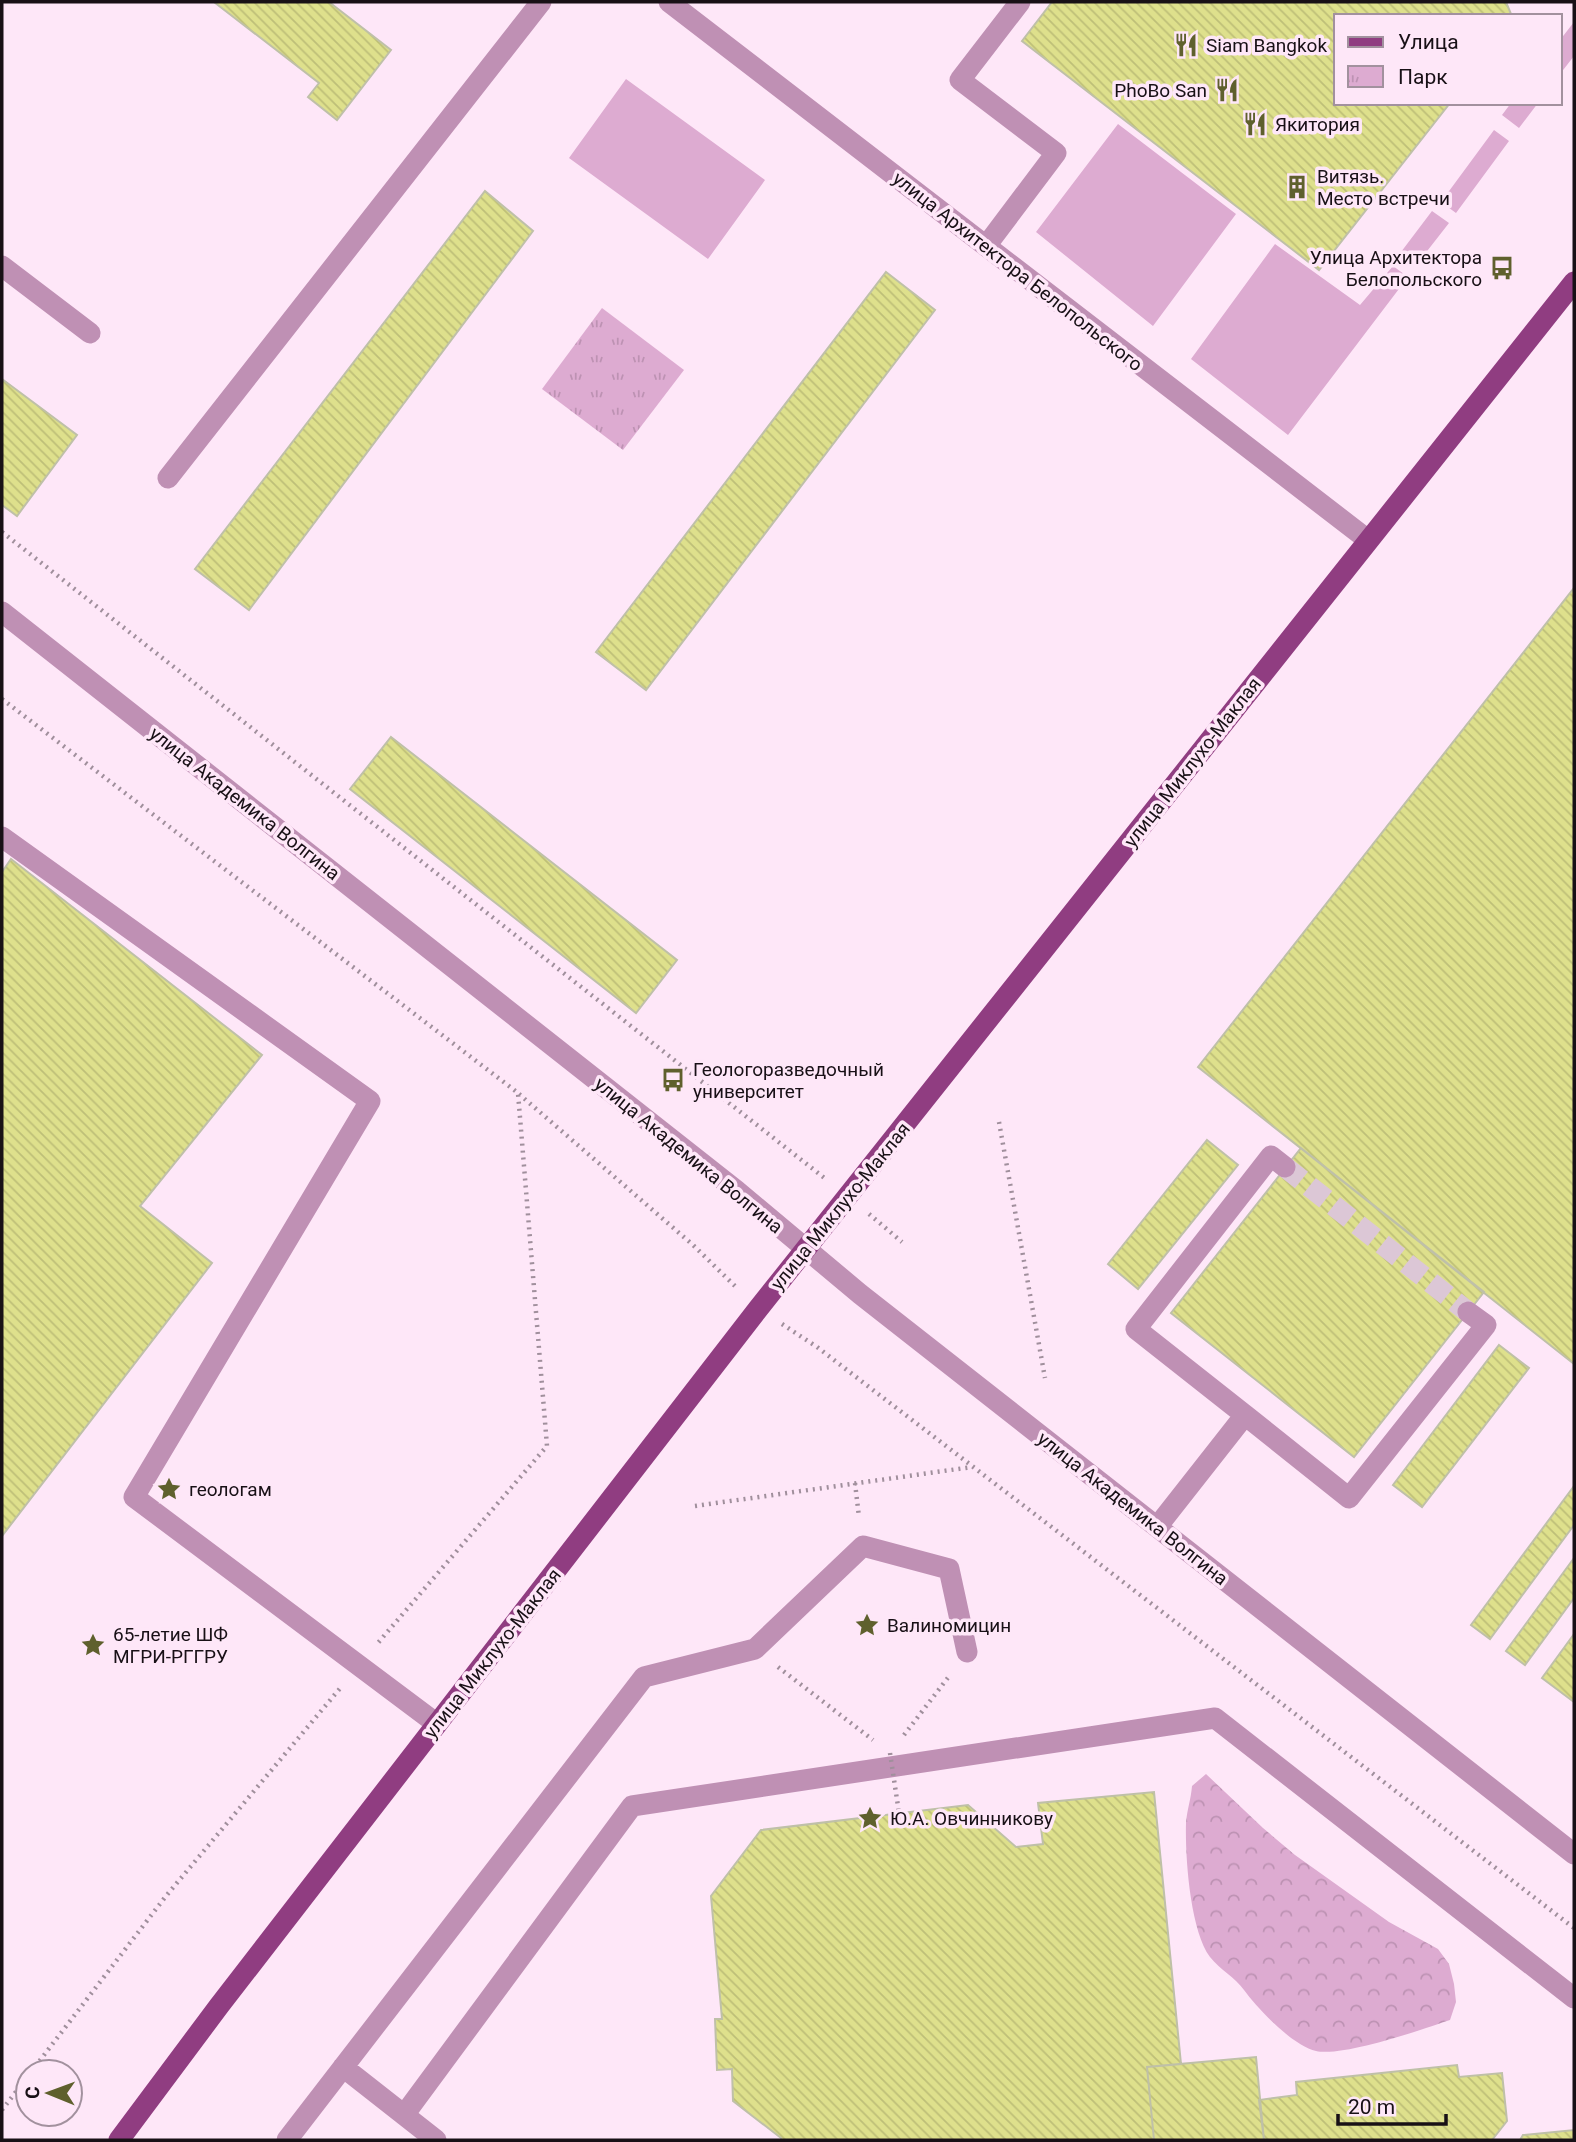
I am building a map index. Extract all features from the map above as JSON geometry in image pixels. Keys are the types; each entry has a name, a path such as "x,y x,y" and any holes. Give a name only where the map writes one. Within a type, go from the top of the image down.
{"main road":[{"name":"улица Миклухо-Маклая","path":"119,2140 219,2006 758,1309 1574,282"}],"street":[{"path":"168,478 541,2"},
{"name":"улица Архитектора Белопольского","path":"669,2 1368,540"},
{"path":"986,246 1056,153 960,80 1020,2"},
{"path":"2,266 90,333"},
{"name":"улица Академика Волгина","path":"2,611 737,1191 860,1294 1573,1850"},
{"path":"2,837 370,1101 134,1497 437,1724"},
{"path":"1285,1167 1272,1156 1136,1329 1349,1498 1486,1325 1468,1312"},
{"path":"1157,1527 1245,1415"},
{"path":"287,2140 644,1677 755,1649 863,1546 949,1569 967,1652"},
{"path":"404,2115 632,1806 1215,1718 1574,1998"},
{"path":"343,2067 436,2140"}],"path":[{"path":"2,532 779,1140"},
{"path":"2,699 518,1093 693,1245 758,1309 817,1347 1574,1928"},
{"path":"41,2058 166,1896 547,1446 518,1093"},
{"path":"999,1122 1045,1378"},
{"path":"695,1506 973,1467"},
{"path":"890,1753 967,1652"},
{"path":"793,1679 890,1753 899,1813"},
{"path":"2,2110 14,2094"}],"green space":[{"path":"1574,22 1574,56 1562,71 1562,37"},
{"path":"626,79 765,180 708,259 569,158"},
{"path":"1510,105 1536,105 1519,128 1502,115"},
{"path":"1118,124 1236,214 1153,326 1036,232"},
{"path":"1494,130 1509,141 1456,213 1441,202"},
{"path":"1432,211 1449,223 1417,264 1401,252"},
{"path":"1275,244 1360,305 1393,266 1408,277 1288,435 1191,359"},
{"path":"602,308 684,370 623,450 542,389"},
{"path":"1206,1774 1295,1855 1389,1922 1438,1949 1449,1964 1454,1984 1456,2002 1450,2020 1382,2041 1328,2052 1307,2048 1287,2035 1267,2016 1240,1985 1210,1957 1203,1945 1193,1911 1186,1823 1192,1786"}],"building":[{"path":"214,2 329,2 391,50 337,120 308,97 319,83"},
{"name":"Витязь. Место встречи","path":"1052,2 1506,2 1511,14 1334,14 1334,105 1448,105 1319,270 1022,41"},
{"path":"485,191 533,231 249,610 195,569"},
{"path":"886,272 935,310 646,690 596,652"},
{"path":"2,379 77,435 17,516 2,505"},
{"path":"1574,588 1574,1364 1198,1067"},
{"path":"391,737 677,960 636,1013 350,789"},
{"path":"11,859 262,1055 140,1206 212,1263 2,1536 2,872"},
{"path":"1207,1140 1238,1165 1138,1289 1108,1264"},
{"path":"1301,1148 1484,1292 1354,1457 1171,1313"},
{"path":"1499,1345 1529,1368 1422,1507 1393,1485"},
{"path":"1574,1486 1574,1525 1490,1639 1471,1625"},
{"path":"1574,1558 1574,1598 1525,1665 1506,1651"},
{"path":"1574,1634 1574,1702 1542,1678"},
{"path":"1154,1792 1181,2064 1147,2067 1154,2140 781,2140 733,2101 732,2069 717,2070 715,2019 722,2019 711,1896 761,1830 968,1805 1016,1847 1043,1844 1038,1803"},
{"path":"1256,2057 1264,2140 1154,2140 1147,2067"},
{"path":"1457,2065 1459,2077 1502,2073 1507,2121 1492,2140 1264,2140 1259,2100 1297,2095 1296,2082"},
{"path":"1574,2130 1574,2140 1520,2140 1523,2135"}],"tunnel":[{"path":"1285,1167 1468,1312"}],"place":[{"name":"Siam Bangkok","path":"1186,45"},
{"name":"PhoBo San","path":"1227,90"},
{"name":"Якитория","path":"1255,124"},
{"name":"Витязь. Место встречи","path":"1297,187"},
{"name":"Улица Архитектора Белопольского","path":"1502,268"},
{"name":"Геологоразведочный университет","path":"673,1080"},
{"name":"геологам","path":"169,1489"},
{"name":"Валиномицин","path":"867,1625"},
{"name":"65-летие ШФ МГРИ-РГГРУ","path":"93,1645"},
{"name":"Ю.А. Овчинникову","path":"870,1818"}]}
